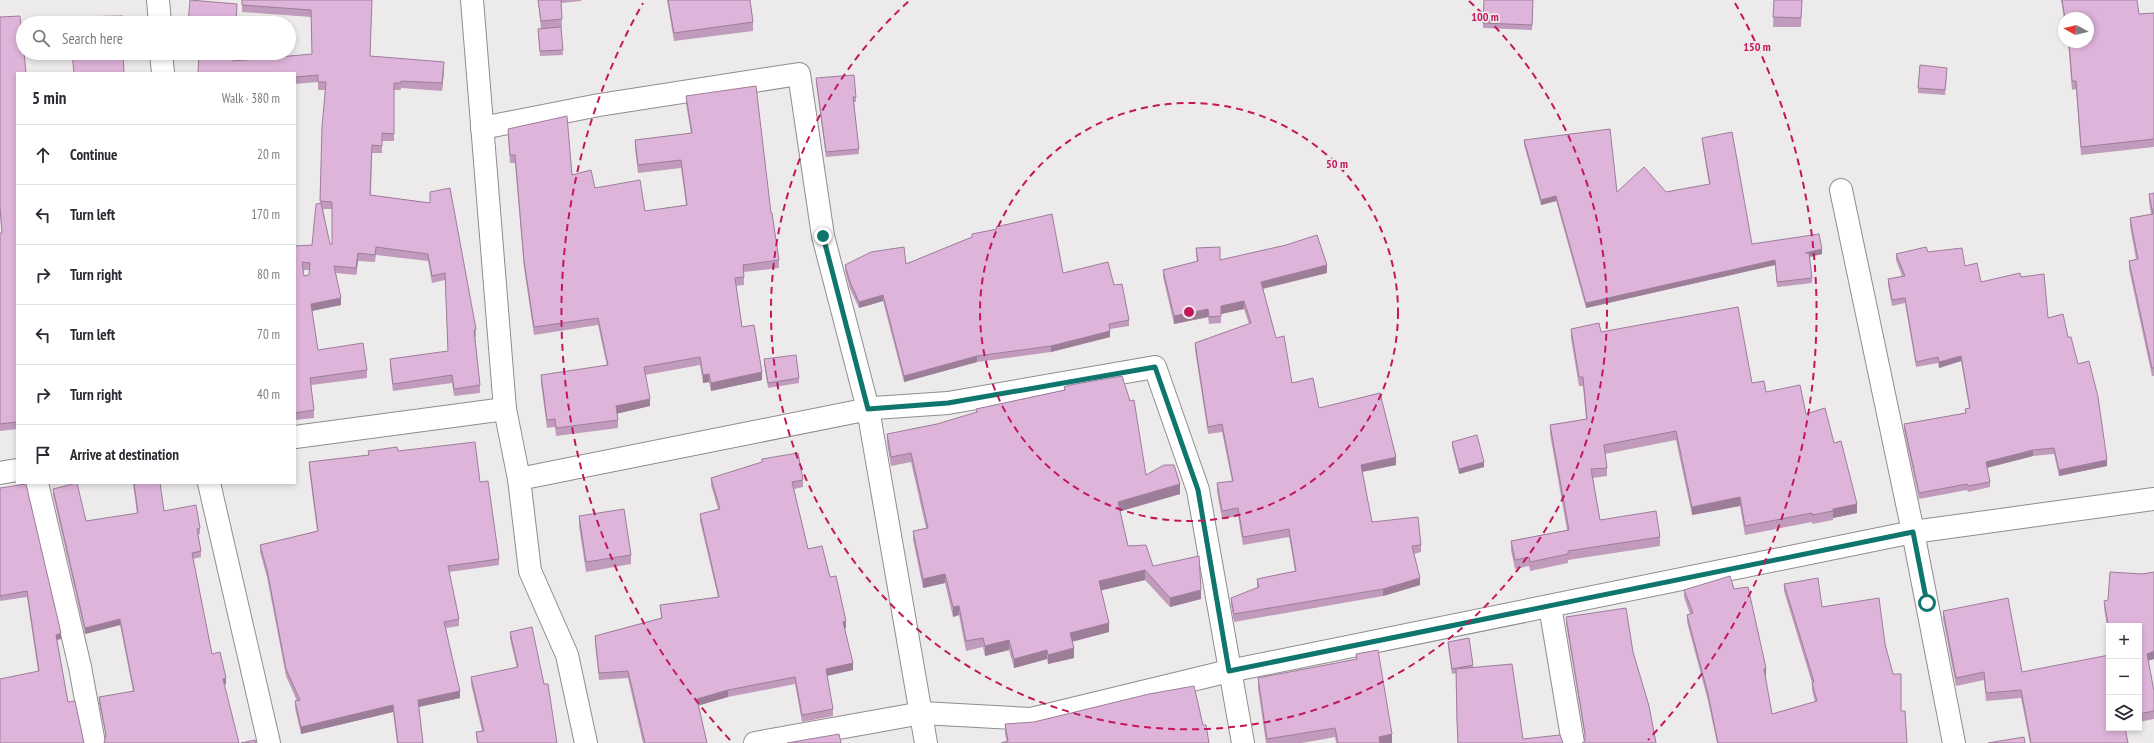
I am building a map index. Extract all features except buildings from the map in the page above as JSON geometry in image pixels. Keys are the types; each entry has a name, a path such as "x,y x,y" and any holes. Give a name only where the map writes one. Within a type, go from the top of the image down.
{"street":[{"path":"158,0 159,16"},
{"path":"472,0 505,409 520,479 530,571 566,655 586,743"},
{"path":"162,60 163,72"},
{"path":"482,128 599,105 799,74 823,236 868,409 926,743"},
{"path":"1840,190 1913,532 1954,743"},
{"path":"520,479 868,409 948,403 1155,367 1198,490 1243,743"},
{"path":"296,437 505,409"},
{"path":"0,473 16,470"},
{"path":"37,484 80,667 94,743"},
{"path":"209,484 269,743"},
{"path":"755,743 922,713 1031,719 1229,671 1913,532 2154,499"},
{"path":"1550,606 1573,743"}],"route":[{"path":"823,236 868,409 948,403 1155,367 1198,490 1229,671 1913,532 1927,603"}]}
